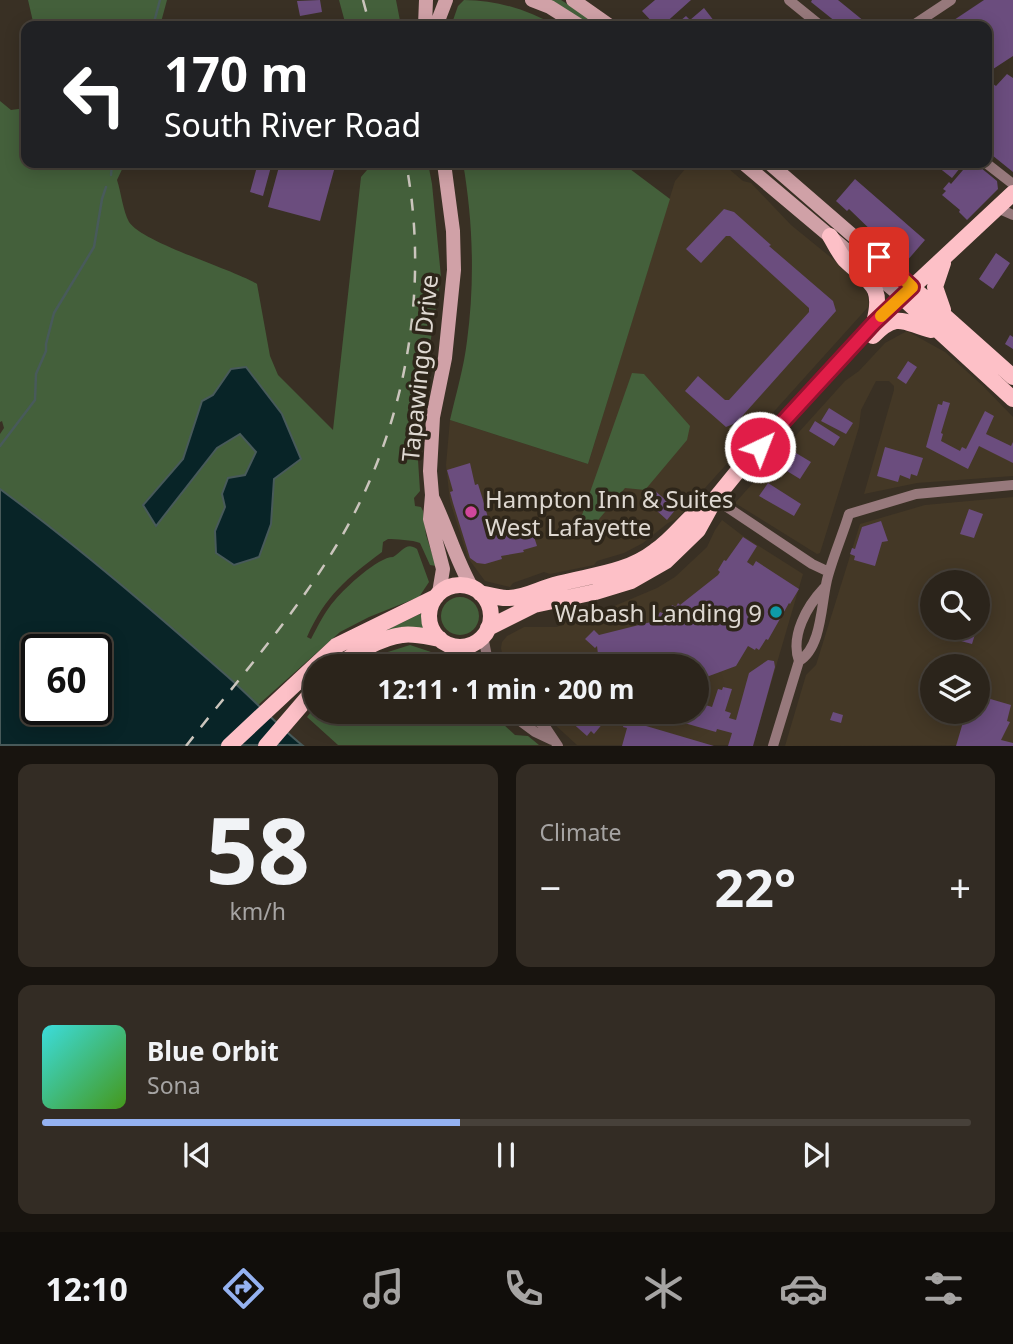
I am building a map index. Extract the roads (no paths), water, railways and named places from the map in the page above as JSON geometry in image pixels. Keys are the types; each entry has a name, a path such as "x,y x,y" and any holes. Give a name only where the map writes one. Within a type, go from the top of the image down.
{"main road":[{"path":"425,21 426,0"},
{"path":"438,21 446,0"},
{"path":"532,0 550,7 572,21"},
{"path":"573,0 603,21"},
{"name":"Tapawingo Drive","path":"437,595 443,569 430,519 431,437 448,335 454,270 453,231 445,168"},
{"path":"750,168 834,229"},
{"path":"762,168 907,292 946,316 1013,377"},
{"path":"774,168 834,229 843,258 873,284 878,297 874,323"},
{"path":"349,654 399,635 466,646 485,632 534,606 611,588 647,573 666,561 689,540 706,518 715,499 874,323 1013,193"},
{"path":"946,256 935,287 946,316"},
{"path":"907,292 939,332 1013,399"},
{"path":"831,370 851,360 878,332 895,322 914,323 939,332"},
{"name":"Tapawingo Drive","path":"432,495 442,516 452,550 476,591"},
{"path":"345,654 437,595 456,586 515,597 624,568 654,552 703,506 715,499"},
{"path":"476,591 490,609 485,632"},
{"path":"437,595 429,616 433,632 444,642"},
{"path":"229,746 303,687"},
{"path":"266,746 303,703"}],"street":[{"path":"789,0 815,21"},
{"path":"920,21 951,0"},
{"path":"992,168 1013,184"},
{"path":"997,208 1013,215"},
{"path":"773,746 799,661 796,647 804,618 824,588 849,513 916,495 1013,485"},
{"path":"715,499 828,572"},
{"path":"799,661 810,652 825,598 824,588"},
{"path":"485,632 488,654"},
{"path":"444,642 456,654"},
{"path":"524,724 555,743"},
{"path":"541,724 555,743"}],"water":[{"path":"246,367 282,414 301,459 274,479 271,524 259,557 234,565 216,553 215,531 225,507 222,494 228,478 245,475 256,452 240,434 217,448 156,526 143,505 183,459 202,401 213,395 231,369"},
{"path":"0,489 144,604 302,745 0,745"}],"waterway":[{"path":"154,21 160,0"},
{"path":"111,175 112,168"},
{"path":"0,446 35,400 36,374 46,351 54,313 94,247 106,187"}],"railway":[{"path":"363,0 369,21"},
{"path":"186,746 317,577 358,507 378,461 394,413 406,363 413,313 413,213 407,168"}],"place":[{"name":"Hampton Inn & Suites West Lafayette","path":"471,512"},
{"name":"Wabash Landing 9","path":"776,612"}]}
